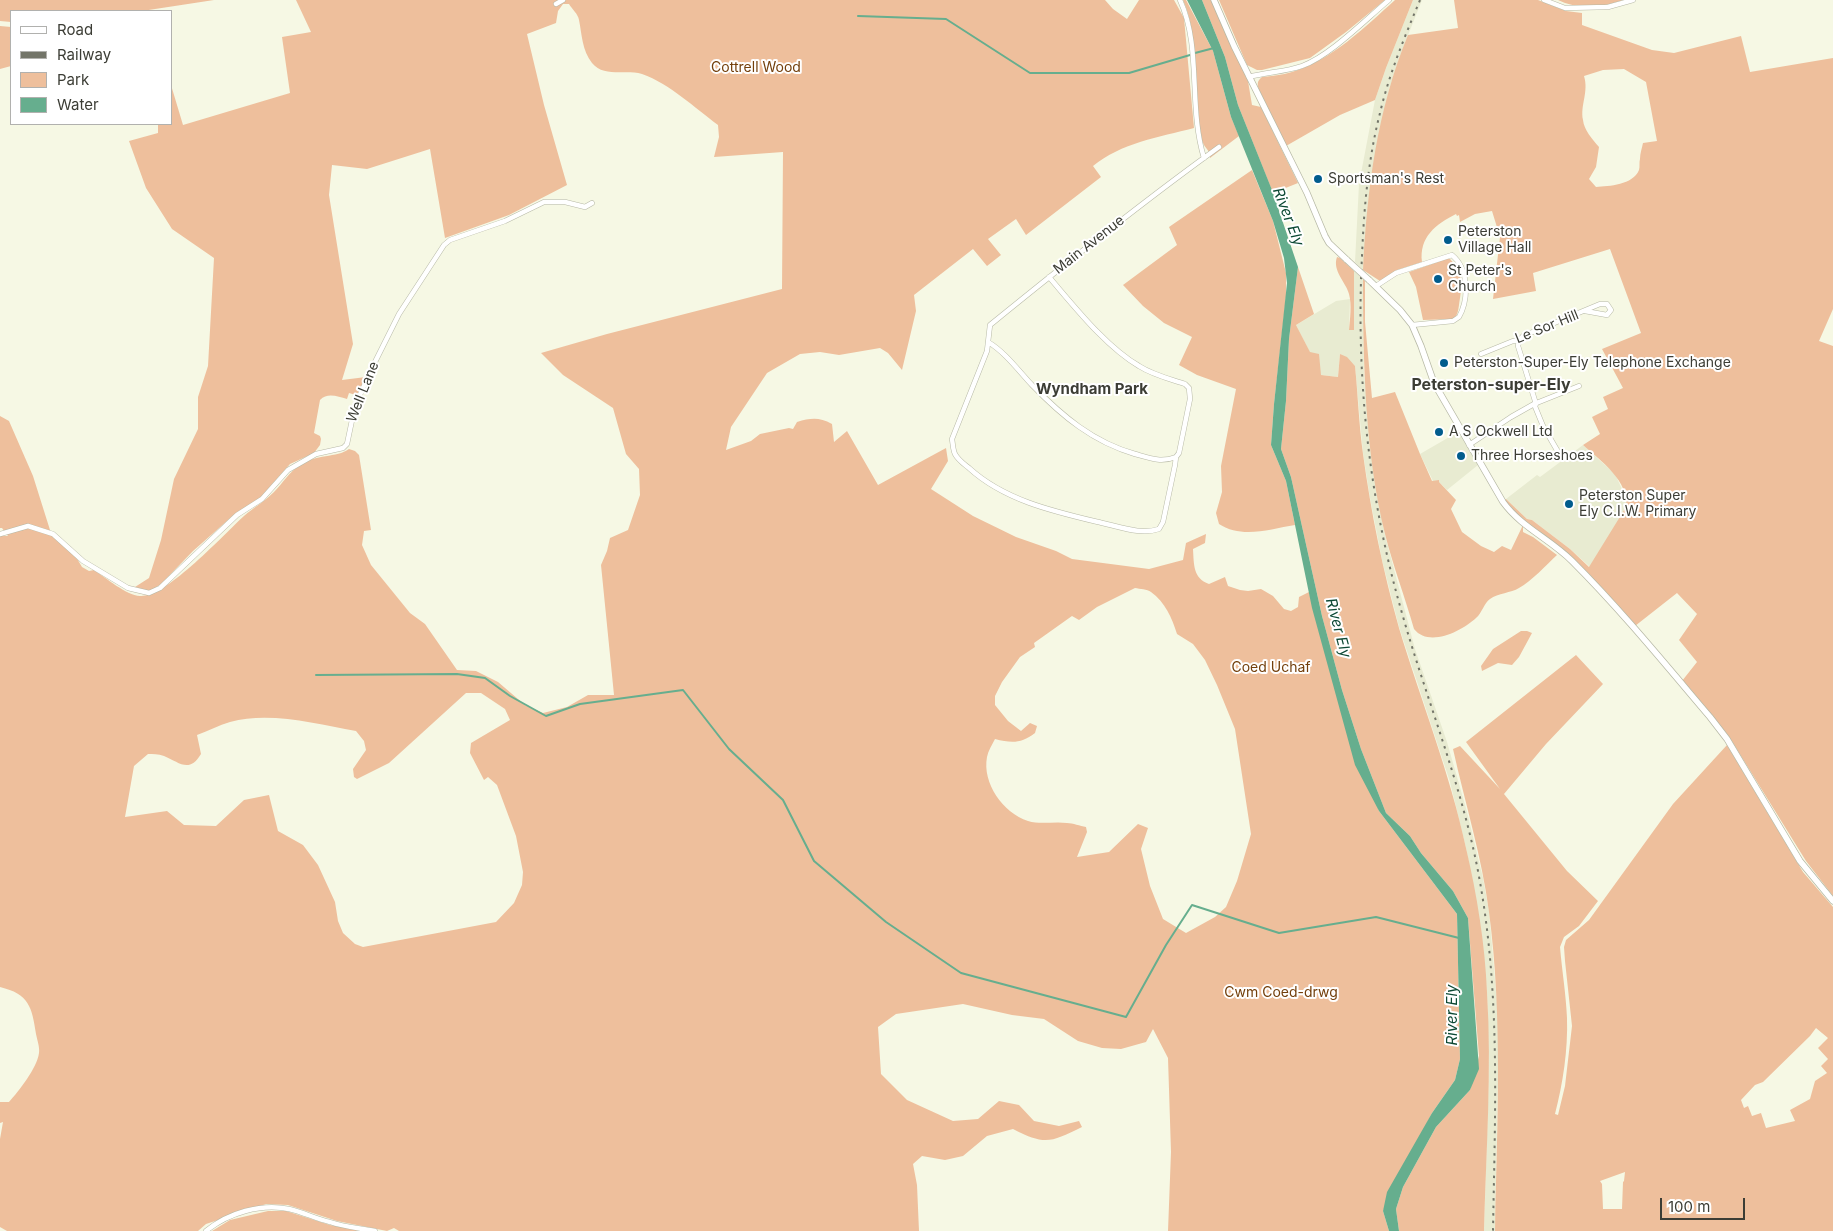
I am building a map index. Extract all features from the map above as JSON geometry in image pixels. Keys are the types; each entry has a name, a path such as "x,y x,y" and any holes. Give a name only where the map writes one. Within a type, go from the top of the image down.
{"street":[{"path":"556,4 562,0"},
{"path":"1180,0 1188,17 1195,116 1204,158"},
{"path":"1214,0 1249,77 1307,193 1329,243 1376,286 1412,325 1434,382 1503,502 1512,515 1570,559 1595,585 1728,739 1800,861 1833,901"},
{"path":"1249,77 1284,72 1305,65 1324,54 1359,27 1389,0"},
{"path":"1544,0 1565,8 1608,7 1633,0"},
{"name":"Main Avenue","path":"1176,457 1176,466 1163,522 1158,529 1146,532 1043,508 1005,492 974,473 957,458 954,453 952,440 987,351 990,324 1219,146"},
{"name":"Well Lane","path":"0,534 28,526 53,534 83,561 128,588 149,593 160,588 236,516 265,496 288,470 316,454 344,448 347,444 355,406 399,314 444,245 450,240 505,221 544,202 565,202 585,207 592,203"},
{"path":"1376,286 1396,273 1452,255 1455,258 1463,274 1466,286 1459,318 1453,321 1412,325"},
{"path":"988,342 996,347 1033,386 1091,436 1118,449 1153,460 1161,461 1176,457 1179,453 1190,398 1189,388 1185,384 1145,370 1131,361 1094,329 1049,277"},
{"name":"Le Sor Hill","path":"1481,354 1513,341 1519,341 1523,336 1603,303 1610,307 1610,312 1607,315 1585,311"},
{"path":"1519,341 1518,346 1535,404 1560,457"},
{"path":"1469,445 1511,417 1535,404 1578,386"},
{"path":"206,1231 221,1221 241,1213 270,1207 288,1209 330,1223 375,1231"}],"shaded area":[{"path":"1413,0 1422,0 1389,90 1369,195 1363,270 1355,262 1359,184 1375,100"},
{"path":"1354,271 1363,279 1364,374 1375,481 1385,535 1415,649 1447,742 1467,812 1489,911 1499,1026 1495,1231 1484,1231 1489,1072 1487,992 1478,912 1466,848 1450,782 1399,627 1382,560 1363,453 1355,366 1340,354 1338,377 1321,375 1296,325 1336,301 1350,299 1349,330 1354,330"},
{"path":"1458,432 1478,465 1447,490 1439,482 1433,481 1420,454"},
{"name":"Peterston Super Ely C.I.W. Primary","path":"1583,445 1615,474 1627,500 1620,519 1590,567 1532,520 1527,519 1506,499 1537,475 1540,477"}],"green space":[{"path":"0,0 214,0 149,10 10,10 10,22 0,21"},
{"path":"296,0 1105,0 1113,9 1127,19 1139,0 1174,0 1184,18 1194,128 1128,146 1104,158 1093,166 1101,177 1026,235 1016,219 988,239 1001,255 987,266 973,249 914,295 916,311 902,370 888,353 880,348 839,355 820,352 800,354 767,373 731,427 726,450 751,441 760,434 789,428 793,429 797,422 819,419 832,424 834,442 847,431 878,485 946,448 948,461 931,489 973,516 1016,537 1056,551 1072,559 1149,569 1183,560 1186,543 1206,534 1205,543 1193,549 1197,575 1209,584 1225,577 1228,586 1248,591 1261,589 1273,596 1284,609 1291,611 1298,607 1299,597 1309,592 1333,682 1379,811 1457,914 1460,1059 1455,1080 1432,1113 1383,1211 1389,1231 1168,1231 1171,1152 1168,1058 1153,1029 1146,1042 1121,1049 1102,1048 1078,1041 1044,1019 1012,1015 963,1004 896,1014 878,1027 881,1074 907,1100 953,1121 978,1119 999,1101 1019,1105 1034,1121 1059,1126 1079,1121 1082,1127 1063,1136 1048,1140 1033,1138 1013,1129 987,1136 963,1156 945,1160 922,1156 913,1164 917,1185 919,1231 399,1231 394,1228 387,1231 337,1221 288,1205 266,1204 206,1224 198,1231 7,1231 0,1227 0,1139 3,1122 0,1123 0,1102 9,1102 18,1092 38,1059 39,1046 33,1016 27,1003 17,994 0,987 0,536 8,536 0,528 0,416 9,421 33,476 50,530 48,534 76,557 82,567 89,571 94,570 122,589 140,596 151,594 164,587 194,564 244,516 277,489 300,465 312,459 338,454 349,449 355,451 359,455 371,530 364,531 362,545 371,565 410,613 425,624 457,670 476,671 498,682 525,705 543,713 567,707 588,695 614,695 601,565 610,538 628,530 640,495 639,469 626,454 613,408 563,375 541,353 782,289 783,152 714,157 719,137 718,125 682,97 652,78 642,74 609,72 597,68 586,53 577,16 569,4 563,4 558,11 556,23 527,34 544,105 567,185 509,215 445,238 430,149 367,169 332,165 329,195 353,344 342,380 366,377 362,388 356,395 349,393 347,399 337,396 326,396 320,400 314,433 320,436 321,439 320,445 314,453 290,464 260,498 236,513 193,551 160,585 151,590 135,587 149,578 161,540 174,479 198,429 198,397 208,366 214,258 172,229 146,188 129,141 158,133 158,125 172,125 172,88 183,125 290,93 282,37 311,32","holes":["1135,588 1145,590 1156,596 1164,605 1177,634 1193,644 1205,660 1217,685 1235,729 1251,834 1237,881 1226,907 1215,917 1186,933 1163,919 1150,886 1141,849 1148,828 1138,824 1109,852 1077,857 1087,832 1086,827 1069,823 1033,822 1019,817 1010,811 996,796 991,787 986,767 989,750 995,739 1016,742 1035,733 1037,726 1030,723 1021,731 1008,721 995,705 995,696 1002,682 1020,657 1035,647 1034,643 1072,616 1079,620 1097,607","466,693 481,693 505,709 510,720 471,743 470,753 484,780 488,777 497,785 516,836 523,872 522,885 514,903 496,922 363,947 355,944 343,933 338,921 335,902 318,865 303,845 278,831 269,795 244,800 216,826 184,825 167,811 125,817 134,766 148,754 158,754 184,765 192,764 201,754 197,735 230,722 245,719 277,718 356,731 364,741 366,750 353,769 354,777 357,779 389,763"]},
{"path":"1183,0 1186,0 1213,51 1231,117 1239,136 1210,158 1200,132 1195,58 1188,14"},
{"path":"1202,0 1211,0 1248,81 1252,105 1261,107 1298,183 1273,193 1238,105 1225,57"},
{"path":"1219,0 1385,0 1310,58 1257,70 1247,65"},
{"path":"1395,0 1413,0 1375,100 1340,115 1286,146 1259,90 1259,80 1262,77 1281,75 1307,67 1321,59 1347,42"},
{"path":"1454,0 1538,0 1566,11 1582,13 1582,25 1652,50 1674,53 1741,36 1750,72 1833,58 1833,309 1819,341 1833,346 1833,896 1806,861 1728,735 1682,681 1697,662 1679,640 1697,614 1677,593 1635,626 1604,591 1514,512 1504,500 1506,499 1527,519 1532,520 1570,549 1589,567 1626,507 1626,498 1619,480 1583,445 1600,434 1592,417 1608,409 1603,397 1623,388 1602,349 1641,333 1610,249 1533,273 1536,291 1493,299 1500,237 1492,211 1475,214 1460,222 1459,215 1457,216 1456,214 1430,232 1423,245 1422,262 1397,270 1380,281 1363,270 1367,210 1375,150 1388,92 1397,63 1408,35 1458,28","holes":["1624,69 1646,82 1657,141 1643,143 1639,170 1632,179 1620,184 1596,187 1589,179 1596,167 1599,147 1584,124 1582,114 1586,88 1584,76 1603,70"]},
{"path":"1558,0 1624,0 1608,4 1582,6"},
{"path":"0,26 10,27 10,66 0,69"},
{"path":"1252,170 1273,221 1286,273 1286,297 1271,445 1286,481 1295,525 1247,532 1228,529 1219,524 1216,513 1222,492 1221,466 1236,389 1197,375 1179,365 1192,337 1164,323 1143,306 1123,285 1177,245 1169,227"},
{"path":"1337,257 1354,271 1354,330 1349,330 1350,298 1336,267"},
{"path":"1450,259 1455,264 1460,275 1461,292 1458,313 1453,319 1423,320 1416,287 1409,272"},
{"path":"1298,267 1314,314 1296,325 1310,352 1319,354 1321,375 1338,377 1340,354 1347,357 1355,366 1360,432 1378,542 1399,628 1452,792 1474,884 1486,974 1488,1022 1489,1082 1484,1231 1399,1231 1396,1209 1403,1187 1436,1127 1470,1090 1479,1056 1468,918 1453,891 1421,853 1410,836 1386,813 1361,749 1342,690 1322,616 1291,477 1281,449 1286,401 1289,339"},
{"path":"1363,279 1365,281 1365,322 1372,398 1395,392 1432,481 1439,480 1456,500 1451,509 1462,532 1481,546 1494,552 1502,546 1511,550 1523,525 1523,532 1557,555 1524,585 1516,590 1490,599 1478,616 1470,623 1445,636 1428,637 1420,635 1414,629 1385,534 1373,471 1366,407"},
{"path":"1521,631 1532,633 1519,657 1512,665 1498,663 1482,671 1481,666 1493,649"},
{"path":"1576,655 1603,684 1546,744 1504,794 1567,871 1598,901 1579,926 1564,937 1560,947 1566,1000 1567,1042 1555,1114 1558,1115 1565,1086 1572,1026 1564,947 1566,940 1589,920 1673,804 1727,745 1803,872 1833,907 1833,1231 1495,1231 1498,1032 1493,952 1486,891 1453,749 1460,746 1500,789 1466,742","holes":["1816,1028 1828,1038 1818,1048 1828,1059 1821,1066 1827,1073 1815,1081 1810,1099 1790,1110 1795,1121 1766,1128 1761,1113 1752,1116 1748,1106 1744,1108 1741,1100 1755,1085 1763,1082","1625,1172 1622,1209 1603,1209 1602,1184 1600,1181"]},
{"path":"268,1211 286,1211 330,1225 362,1231 212,1231 230,1220"}],"water":[{"path":"1187,0 1202,0 1225,57 1238,105 1272,190 1298,267 1289,339 1286,401 1281,449 1291,477 1322,616 1342,690 1361,749 1386,813 1410,836 1421,853 1453,891 1468,918 1479,1069 1470,1090 1436,1127 1403,1187 1396,1209 1399,1231 1389,1231 1383,1211 1387,1192 1432,1113 1455,1080 1460,1059 1457,914 1379,811 1355,765 1312,608 1286,481 1271,445 1287,283 1284,258 1273,221 1231,117 1213,51"}],"waterway":[{"path":"858,16 946,19 1030,73 1129,73 1190,55"},
{"path":"1195,53 1214,48"},
{"path":"316,675 457,674 485,678 510,696 546,716 580,704 683,690 729,749 783,800 814,861 886,922 961,973 1126,1017 1166,945 1192,905 1279,933 1376,917 1459,938"}],"railway":[{"path":"1420,0 1388,84 1376,131 1367,184 1361,300 1363,389 1372,477 1389,563 1409,638 1461,800 1470,833 1485,911 1490,957 1495,1048 1493,1231"}],"place":[{"name":"Sportsman's Rest","path":"1318,179"},
{"name":"Peterston Village Hall","path":"1448,240"},
{"name":"St Peter's Church","path":"1438,279"},
{"name":"Peterston-Super-Ely Telephone Exchange","path":"1444,363"},
{"name":"A S Ockwell Ltd","path":"1439,432"},
{"name":"Three Horseshoes","path":"1461,456"},
{"name":"Peterston Super Ely C.I.W. Primary","path":"1569,504"}],"district":[{"name":"Peterston-super-Ely","path":"1491,385"},
{"name":"Wyndham Park","path":"1092,389"}],"park label":[{"name":"Cottrell Wood","path":"756,68"},
{"name":"Coed Uchaf","path":"1271,668"},
{"name":"Cwm Coed-drwg","path":"1281,993"}],"water label":[{"name":"River Ely","path":"1288,217"},
{"name":"River Ely","path":"1338,628"},
{"name":"River Ely","path":"1452,1015"}]}
